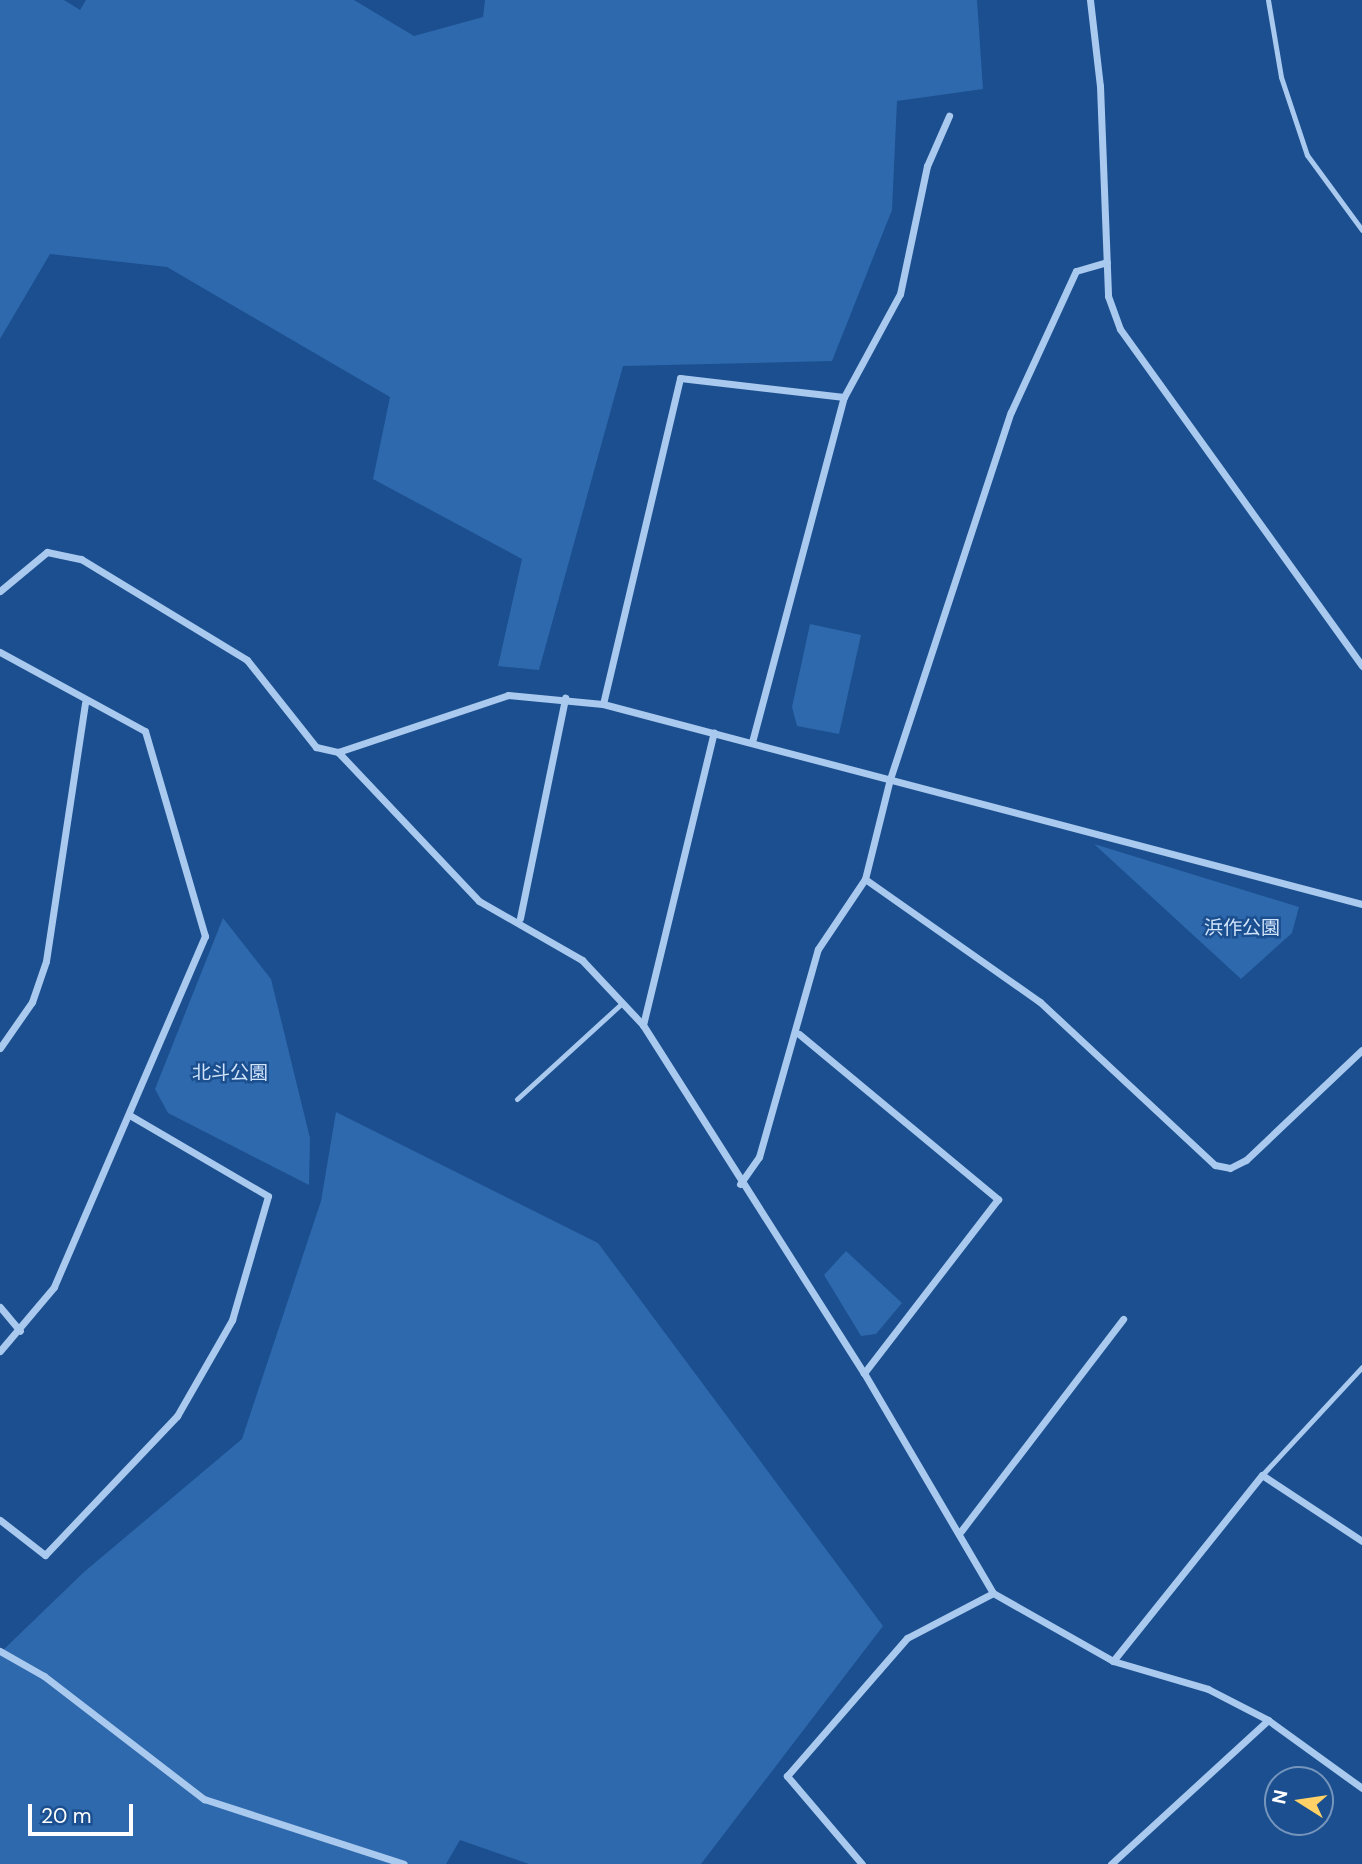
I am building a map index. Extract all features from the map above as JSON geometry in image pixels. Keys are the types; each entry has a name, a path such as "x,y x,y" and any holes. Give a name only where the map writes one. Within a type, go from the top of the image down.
{"street":[{"path":"1090,0 1100,86 1108,296 1120,329 1362,666"},
{"path":"752,742 844,397 900,294 927,166 950,116"},
{"path":"740,1184 759,1157 799,1034 818,949 865,878 890,779 1011,412 1076,271 1107,262"},
{"path":"603,704 680,379 844,397"},
{"path":"0,591 47,552 81,559 247,660 316,747 338,752 508,695 565,698 603,704 714,732 1362,904"},
{"path":"0,652 85,704 145,731 205,936 131,1116 54,1287 20,1331 0,1351"},
{"path":"520,918 565,698"},
{"path":"0,1048 32,1002 46,961 85,704"},
{"path":"643,1026 714,732"},
{"path":"338,752 479,901 520,918 582,960 643,1026 740,1184 864,1373 961,1531 993,1592 1113,1661 1208,1689 1268,1720 1362,1788"},
{"path":"865,878 1040,1002 1215,1165 1230,1168 1246,1160 1362,1050"},
{"path":"799,1034 998,1199 864,1373"},
{"path":"0,1520 45,1555 177,1416 232,1320 268,1196 131,1116"},
{"path":"0,1307 20,1331"},
{"path":"961,1531 1123,1320"},
{"path":"1113,1661 1262,1475 1362,1541"},
{"path":"862,1864 787,1776 907,1638 993,1592"},
{"path":"0,1651 44,1676 204,1798 404,1864"},
{"path":"1111,1864 1268,1720"}],"lane":[{"path":"1268,0 1281,77 1307,155 1362,230"},
{"path":"1355,221 1362,216"},
{"path":"517,1099 622,1003"},
{"path":"1262,1475 1362,1367"}],"green space":[{"path":"0,0 64,0 80,10 86,0 354,0 414,36 483,17 485,0 977,0 983,89 897,101 892,210 832,361 623,366 539,670 498,666 522,559 373,479 390,397 167,267 50,254 0,339"},
{"path":"810,624 861,635 839,734 797,726 792,707"},
{"name":"浜作公園","path":"1094,844 1299,907 1292,933 1241,979"},
{"name":"北斗公園","path":"223,918 271,979 310,1138 309,1185 168,1113 155,1089"},
{"path":"336,1112 598,1243 883,1626 701,1864 529,1864 460,1840 446,1864 0,1864 0,1653 84,1572 242,1439 321,1201"},
{"path":"846,1251 902,1303 876,1334 861,1336 824,1275"}]}
